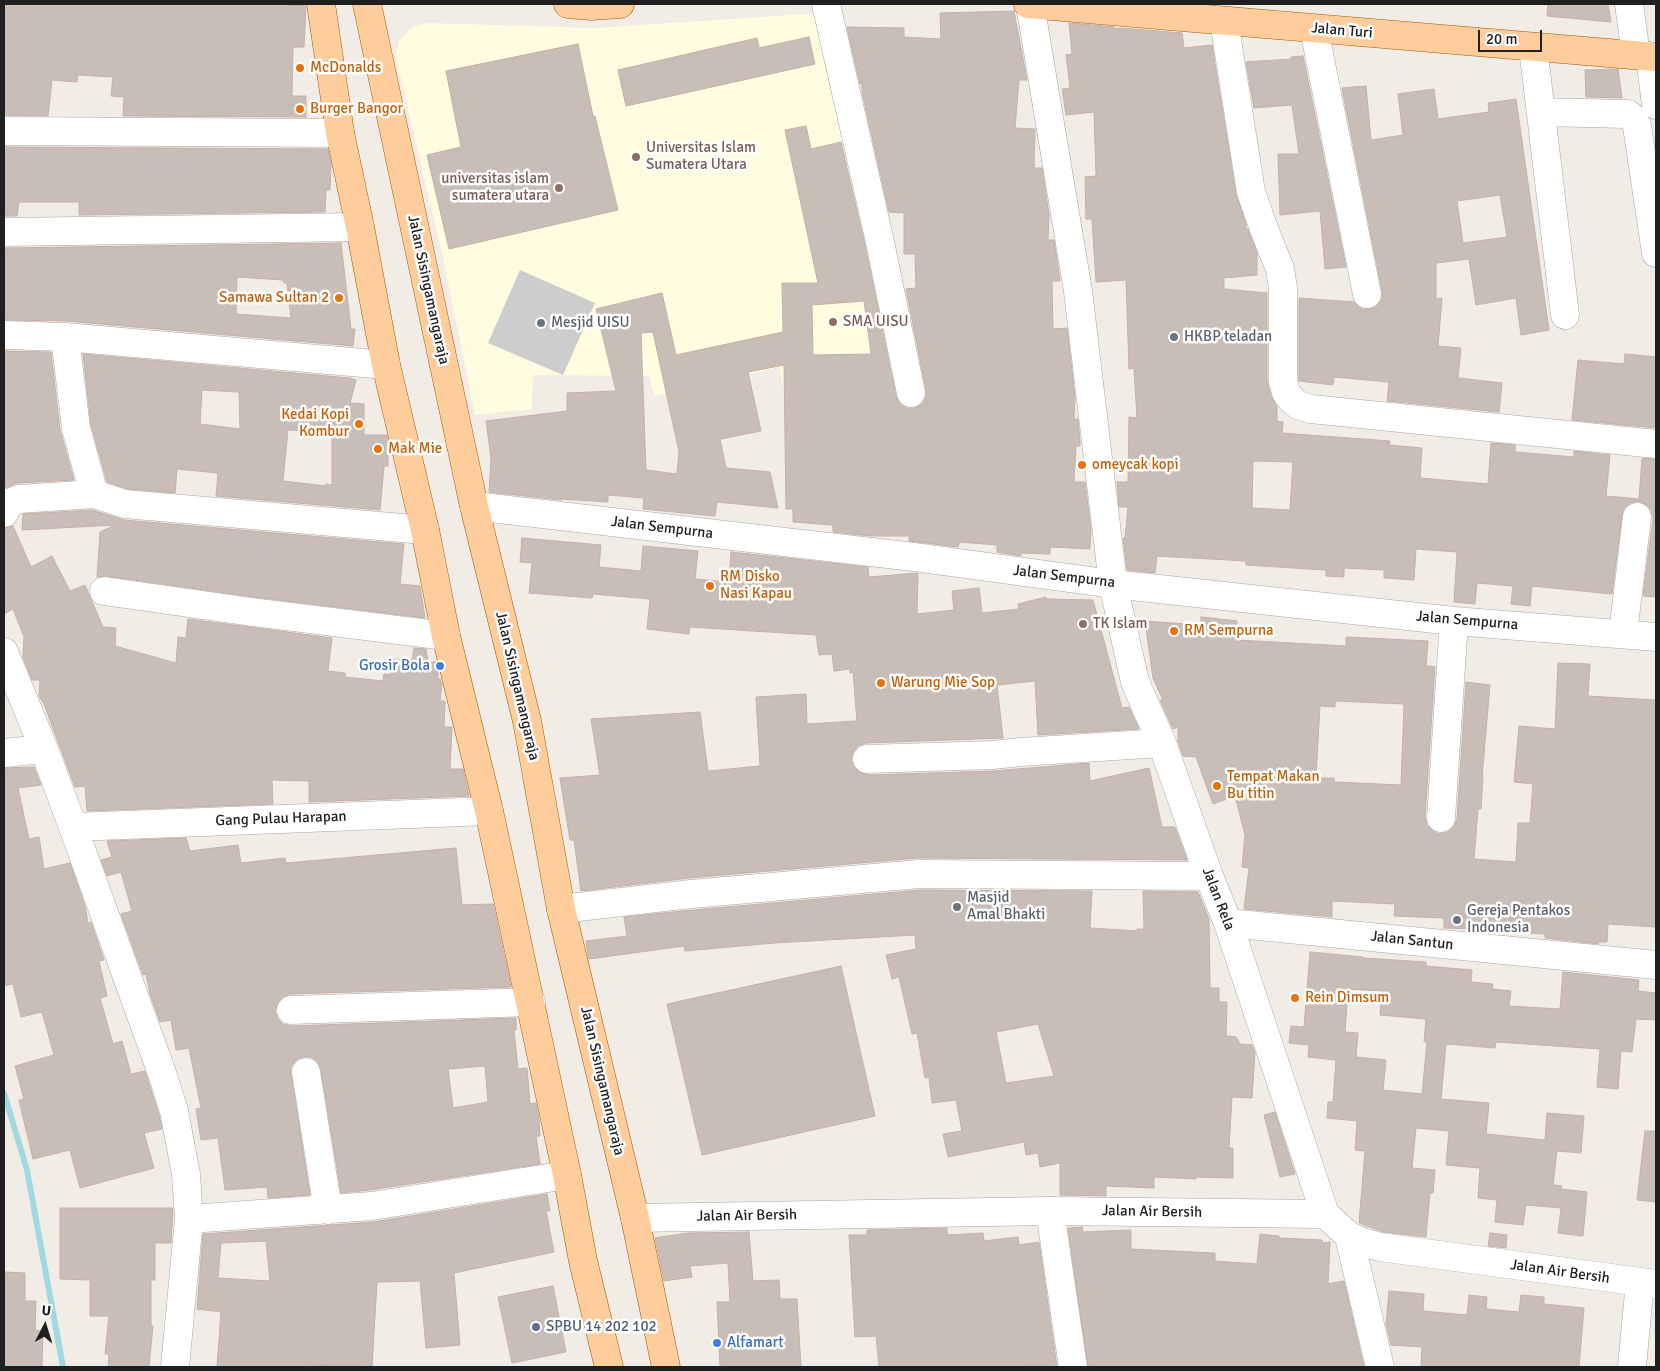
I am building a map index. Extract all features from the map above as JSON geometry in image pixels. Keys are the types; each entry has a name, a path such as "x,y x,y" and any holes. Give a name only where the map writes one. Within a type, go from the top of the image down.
{"main road":[{"path":"320,4 340,133 386,365 425,530 446,636 489,811 531,1002 583,1261 609,1367"},
{"name":"Jalan Sisingamangaraja","path":"367,4 474,506 527,722 561,909 635,1218 666,1367"},
{"path":"568,4 591,6 620,4"},
{"name":"Jalan Turi","path":"1029,4 1533,48 1647,56"}],"street":[{"path":"826,4 880,242 911,392"},
{"name":"Jalan Rela","path":"1029,4 1078,291 1113,584 1135,682 1162,743 1209,876 1228,923 1325,1214"},
{"path":"1629,4 1647,56 1656,105"},
{"path":"1224,21 1251,192 1280,269 1283,288 1283,381 1286,392 1291,399 1298,405 1311,409 1656,444"},
{"path":"1314,29 1367,294"},
{"path":"1533,48 1566,315"},
{"path":"1541,112 1628,114 1634,119 1656,253"},
{"path":"4,131 340,133"},
{"path":"4,232 360,227"},
{"path":"4,335 65,337 386,365"},
{"path":"65,337 76,428 94,494"},
{"path":"4,513 8,503 19,499 94,494 125,504 425,530"},
{"name":"Jalan Sempurna","path":"474,506 894,555 1113,584 1454,621 1656,637"},
{"path":"1623,633 1637,517"},
{"path":"104,591 252,612 446,636"},
{"path":"1441,818 1454,621"},
{"path":"4,652 73,826 174,1110 186,1174 189,1219 175,1367"},
{"path":"867,759 992,756 1021,752 1162,743"},
{"path":"4,754 44,749"},
{"name":"Gang Pulau Harapan","path":"73,826 489,811"},
{"path":"561,909 691,894 919,874 1209,876"},
{"name":"Jalan Santun","path":"1228,923 1656,965"},
{"path":"291,1010 531,1002"},
{"path":"306,1072 328,1210"},
{"path":"189,1219 372,1206 567,1175"},
{"path":"1050,1211 1073,1367"},
{"name":"Jalan Air Bersih","path":"635,1218 1050,1211 1325,1214 1349,1236 1380,1247 1648,1283"},
{"path":"1349,1236 1380,1367"},
{"path":"1632,1367 1648,1283"}],"shaded area":[{"name":"Universitas Islam Sumatera Utara","path":"821,13 897,383 783,387 780,367 654,396 649,376 533,375 532,409 475,415 443,258 396,57 399,41 412,27 428,23 595,28"},
{"name":"Mesjid UISU","path":"520,270 595,303 563,375 488,343"}],"building":[{"path":"4,4 280,4 306,6 304,47 293,47 292,96 306,96 306,117 123,116 124,97 111,96 113,77 78,75 77,82 52,80 48,116 4,115"},
{"path":"1548,4 1608,4 1611,22 1547,16"},
{"path":"1014,11 1027,80 1019,80 1015,128 1035,129 1034,168 1042,168 1049,215 1048,240 1054,240 1060,281 1052,281 1053,329 1067,328 1075,397 1074,419 1078,419 1080,442 1080,446 1076,446 1074,482 1085,482 1091,530 1090,549 1050,547 1050,554 1021,553 1021,556 997,552 997,545 959,542 958,547 909,541 909,536 870,536 833,532 833,525 793,522 793,509 786,509 784,365 748,372 761,431 720,439 726,468 770,472 778,508 717,502 715,516 643,509 644,498 608,495 608,502 561,500 489,492 491,458 486,421 567,411 567,393 616,391 596,309 662,293 676,355 783,332 782,283 818,283 785,130 806,126 811,149 841,142 865,245 896,396 900,404 907,408 915,408 922,404 926,397 926,390 906,289 916,288 915,254 904,254 904,213 889,212 862,92 862,84 860,84 847,27 904,28 904,37 941,39 940,13","holes":["864,301 871,354 813,355 812,305","653,332 679,452 677,474 646,470 641,333"]},
{"path":"1069,23 1115,27 1115,29 1182,33 1184,48 1212,45 1236,194 1246,229 1248,229 1257,253 1257,275 1224,278 1224,289 1267,293 1267,381 1271,396 1277,407 1277,421 1283,422 1282,433 1390,441 1389,445 1422,448 1420,478 1488,484 1491,443 1515,445 1515,452 1574,457 1574,451 1610,455 1606,496 1639,499 1642,458 1656,459 1656,597 1643,596 1653,518 1651,510 1647,505 1638,501 1630,503 1624,508 1622,515 1612,594 1532,586 1530,606 1511,604 1513,586 1477,583 1475,604 1454,602 1457,552 1416,549 1414,580 1384,578 1384,570 1344,568 1344,577 1326,576 1326,570 1246,565 1246,561 1157,556 1155,573 1127,570 1123,538 1125,538 1128,507 1119,507 1117,482 1128,482 1129,417 1137,418 1134,368 1129,369 1126,280 1096,282 1092,219 1086,219 1085,177 1096,176 1094,112 1066,115 1062,89 1070,88 1066,55 1072,54","holes":["1253,461 1293,462 1290,510 1252,508"]},
{"name":"Universitas Islam Sumatera Utara","path":"809,37 815,64 626,106 618,70 757,38 759,48"},
{"path":"578,44 593,116 595,116 618,210 449,249 427,155 461,147 446,71"},
{"path":"1303,56 1346,267 1325,269 1320,211 1280,215 1278,154 1299,154 1292,105 1254,108 1246,62 1292,59 1291,57"},
{"path":"1618,69 1622,98 1586,97 1585,70"},
{"path":"1366,86 1371,140 1403,135 1398,94 1434,89 1438,119 1489,112 1488,103 1516,99 1549,330 1521,335 1516,298 1476,305 1469,259 1436,263 1436,299 1442,298 1438,346 1461,348 1458,378 1502,383 1499,412 1387,401 1389,382 1334,377 1333,385 1299,381 1299,298 1354,302 1362,309 1370,309 1377,306 1382,299 1342,88","holes":["1500,195 1507,237 1463,243 1457,201"]},
{"path":"4,147 328,149 331,164 330,190 326,190 325,212 79,215 79,202 19,202 17,216 4,216"},
{"path":"341,243 351,329 355,329 353,346 66,321 4,320 4,248","holes":["237,277 283,280 284,283 287,283 291,318 236,314"]},
{"path":"4,351 51,352 60,430 74,480 18,483 4,488"},
{"path":"83,354 350,378 356,380 350,403 364,404 364,435 387,435 388,466 384,466 380,510 216,496 218,473 177,469 175,493 128,489 107,482 91,425","holes":["202,390 239,392 240,429 200,424","288,430 332,431 332,485 283,481"]},
{"path":"1625,354 1656,357 1656,428 1572,420 1578,360 1624,364"},
{"path":"92,510 124,520 404,544 400,584 420,586 425,618 254,597 106,576 97,577 100,532 115,525 22,530 23,514"},
{"path":"13,526 31,567 52,556 70,591 85,585 103,627 116,628 115,646 176,663 178,637 186,638 188,619 332,638 328,671 345,673 345,677 383,681 384,674 390,675 392,659 412,660 414,648 426,649 428,662 436,662 438,679 440,679 442,684 440,701 445,701 444,727 452,727 450,769 463,769 469,796 309,802 309,781 272,780 273,804 87,811 85,786 75,787 44,704 39,696 40,680 32,680 23,657 24,637 13,609 4,614 4,528"},
{"path":"522,538 601,545 599,567 641,571 643,546 698,551 695,579 729,582 731,552 868,567 869,577 918,573 917,614 954,610 952,591 979,588 982,613 1019,609 1018,604 1046,597 1046,599 1093,600 1122,708 1129,707 1139,729 1038,735 1035,681 997,685 1003,738 866,743 858,746 853,752 851,760 859,772 868,775 993,771 1089,763 1090,781 1149,768 1162,827 1175,827 1187,860 918,858 689,878 581,891 574,840 570,840 560,778 600,775 591,719 700,712 708,771 760,766 756,697 806,694 807,724 857,721 853,672 850,673 850,669 834,671 832,654 819,655 816,635 690,627 689,634 647,629 650,599 593,594 592,598 529,593 532,563 520,562"},
{"path":"1201,617 1237,621 1236,640 1346,646 1346,637 1428,641 1426,666 1435,667 1425,817 1427,825 1439,834 1448,832 1454,826 1457,819 1466,682 1490,685 1481,809 1478,809 1474,859 1516,862 1518,823 1530,823 1533,784 1514,782 1519,726 1555,729 1558,663 1590,664 1588,696 1656,700 1656,927 1608,924 1607,942 1598,942 1598,944 1545,938 1545,934 1511,932 1511,930 1444,928 1444,918 1394,916 1395,904 1332,901 1332,917 1244,909 1249,868 1242,867 1245,835 1235,796 1213,804 1196,757 1183,756 1178,741 1178,727 1173,729 1160,700 1163,700 1153,678 1145,621 1201,625","holes":["1335,701 1404,704 1401,785 1334,782 1334,778 1316,778 1320,706 1335,707"]},
{"path":"34,767 41,785 18,788 29,839 39,837 44,869 70,863 85,906 88,923 91,922 104,960 99,961 107,996 100,998 113,1044 122,1041 131,1074 145,1071 162,1129 144,1133 154,1168 80,1188 70,1150 33,1159 19,1100 24,1099 15,1066 54,1055 42,1012 21,1017 13,984 4,986 4,768"},
{"path":"186,838 190,851 238,845 241,863 285,858 286,863 456,848 462,905 493,904 511,987 290,994 278,1002 275,1011 278,1019 283,1024 292,1026 516,1018 516,1030 514,1030 518,1069 527,1068 530,1104 536,1103 540,1136 536,1136 540,1164 341,1193 321,1070 318,1062 311,1057 304,1057 296,1060 291,1067 291,1074 310,1195 268,1198 267,1187 225,1190 218,1138 201,1140 196,1109 201,1108 189,1048 176,1050 171,1020 160,1022 150,994 146,974 143,975 121,914 132,911 121,872 107,876 101,860 112,857 107,841","holes":["485,1066 488,1102 453,1108 448,1069"]},
{"path":"920,890 1092,891 1090,928 1137,931 1137,929 1144,929 1143,891 1198,892 1209,919 1210,988 1219,988 1219,1002 1227,1002 1226,1036 1236,1037 1240,1044 1252,1045 1255,1053 1252,1098 1232,1097 1229,1148 1233,1148 1233,1178 1154,1177 1154,1188 1106,1186 1106,1196 1060,1195 1060,1163 1040,1167 1038,1153 1026,1155 1024,1142 948,1157 943,1134 962,1131 956,1100 932,1103 929,1077 925,1078 917,1033 912,1034 899,977 892,979 886,955 916,949 915,935 774,943 685,951 684,946 589,959 586,941 627,936 624,917","holes":["1038,1024 1054,1076 1006,1083 996,1032"]},
{"path":"1310,952 1426,962 1426,966 1472,970 1471,982 1493,984 1492,989 1511,991 1509,1006 1560,1009 1563,972 1639,980 1638,991 1656,993 1656,1020 1636,1019 1632,1052 1621,1051 1618,1089 1597,1087 1600,1049 1496,1042 1495,1048 1446,1044 1441,1099 1489,1103 1486,1134 1545,1140 1547,1113 1584,1116 1581,1153 1557,1151 1553,1185 1562,1186 1561,1189 1587,1192 1583,1236 1558,1233 1561,1208 1526,1205 1523,1225 1495,1222 1497,1200 1478,1198 1480,1168 1446,1165 1449,1131 1416,1128 1412,1168 1435,1170 1433,1193 1430,1193 1426,1237 1383,1232 1359,1223 1365,1151 1355,1150 1357,1121 1327,1118 1328,1102 1333,1102 1336,1060 1308,1057 1309,1045 1289,1043 1291,1026 1304,1027","holes":["1348,989 1382,991 1380,1015 1426,1019 1424,1042 1427,1042 1422,1094 1383,1090 1386,1060 1356,1057 1358,1033 1345,1032"]},
{"path":"841,966 875,1116 702,1155 667,1004"},
{"path":"1275,1112 1295,1174 1280,1177 1264,1115"},
{"path":"1645,1131 1656,1131 1656,1202 1637,1200"},
{"path":"547,1194 550,1211 546,1211 554,1252 454,1273 460,1345 426,1348 420,1281 377,1282 372,1367 308,1365 308,1367 217,1367 221,1312 197,1309 203,1234 373,1222","holes":["266,1241 270,1281 218,1278 221,1243"]},
{"path":"60,1208 173,1208 171,1243 155,1243 155,1280 151,1280 151,1326 153,1326 149,1367 108,1367 109,1354 105,1354 109,1316 90,1316 90,1280 60,1279"},
{"path":"1082,1227 1083,1232 1131,1230 1131,1249 1215,1253 1215,1261 1257,1264 1260,1234 1279,1236 1279,1238 1322,1240 1323,1243 1330,1242 1328,1284 1344,1281 1364,1367 1088,1367 1068,1228"},
{"path":"947,1228 947,1235 983,1233 984,1241 1018,1237 1019,1245 1039,1242 1057,1367 1042,1367 1042,1365 1025,1367 879,1367 876,1336 855,1337 849,1235 867,1235 867,1230"},
{"path":"749,1232 753,1281 779,1280 780,1299 797,1299 801,1367 720,1367 717,1302 730,1302 728,1263 690,1266 692,1277 664,1281 655,1238 688,1233"},
{"path":"1490,1233 1507,1235 1506,1248 1488,1246"},
{"path":"4,1272 25,1273 25,1301 36,1301 35,1330 43,1331 42,1367 4,1367"},
{"path":"553,1286 566,1352 512,1363 498,1297"},
{"path":"1389,1291 1424,1294 1423,1311 1467,1315 1469,1295 1487,1297 1486,1309 1519,1312 1521,1295 1544,1297 1544,1304 1584,1308 1579,1367 1421,1367 1422,1347 1391,1345 1386,1324"}],"waterway":[{"path":"4,1093 27,1170 63,1367"}],"place":[{"name":"McDonalds","path":"300,68"},
{"name":"Burger Bangor","path":"300,109"},
{"name":"Universitas Islam Sumatera Utara","path":"636,157"},
{"name":"universitas islam sumatera utara","path":"559,188"},
{"name":"Samawa Sultan 2","path":"339,298"},
{"name":"SMA UISU","path":"833,322"},
{"name":"Mesjid UISU","path":"541,323"},
{"name":"HKBP teladan","path":"1174,337"},
{"name":"Kedai Kopi Kombur","path":"359,424"},
{"name":"Mak Mie","path":"378,449"},
{"name":"omeycak kopi","path":"1082,465"},
{"name":"RM Disko Nasi Kapau","path":"710,586"},
{"name":"TK Islam","path":"1083,624"},
{"name":"RM Sempurna","path":"1174,631"},
{"name":"Grosir Bola","path":"440,666"},
{"name":"Warung Mie Sop","path":"881,683"},
{"name":"Tempat Makan Bu titin","path":"1217,786"},
{"name":"Masjid Amal Bhakti","path":"957,907"},
{"name":"Gereja Pentakos Indonesia","path":"1457,920"},
{"name":"Rein Dimsum","path":"1295,998"},
{"name":"SPBU 14 202 102","path":"536,1327"},
{"name":"Alfamart","path":"717,1343"}]}
